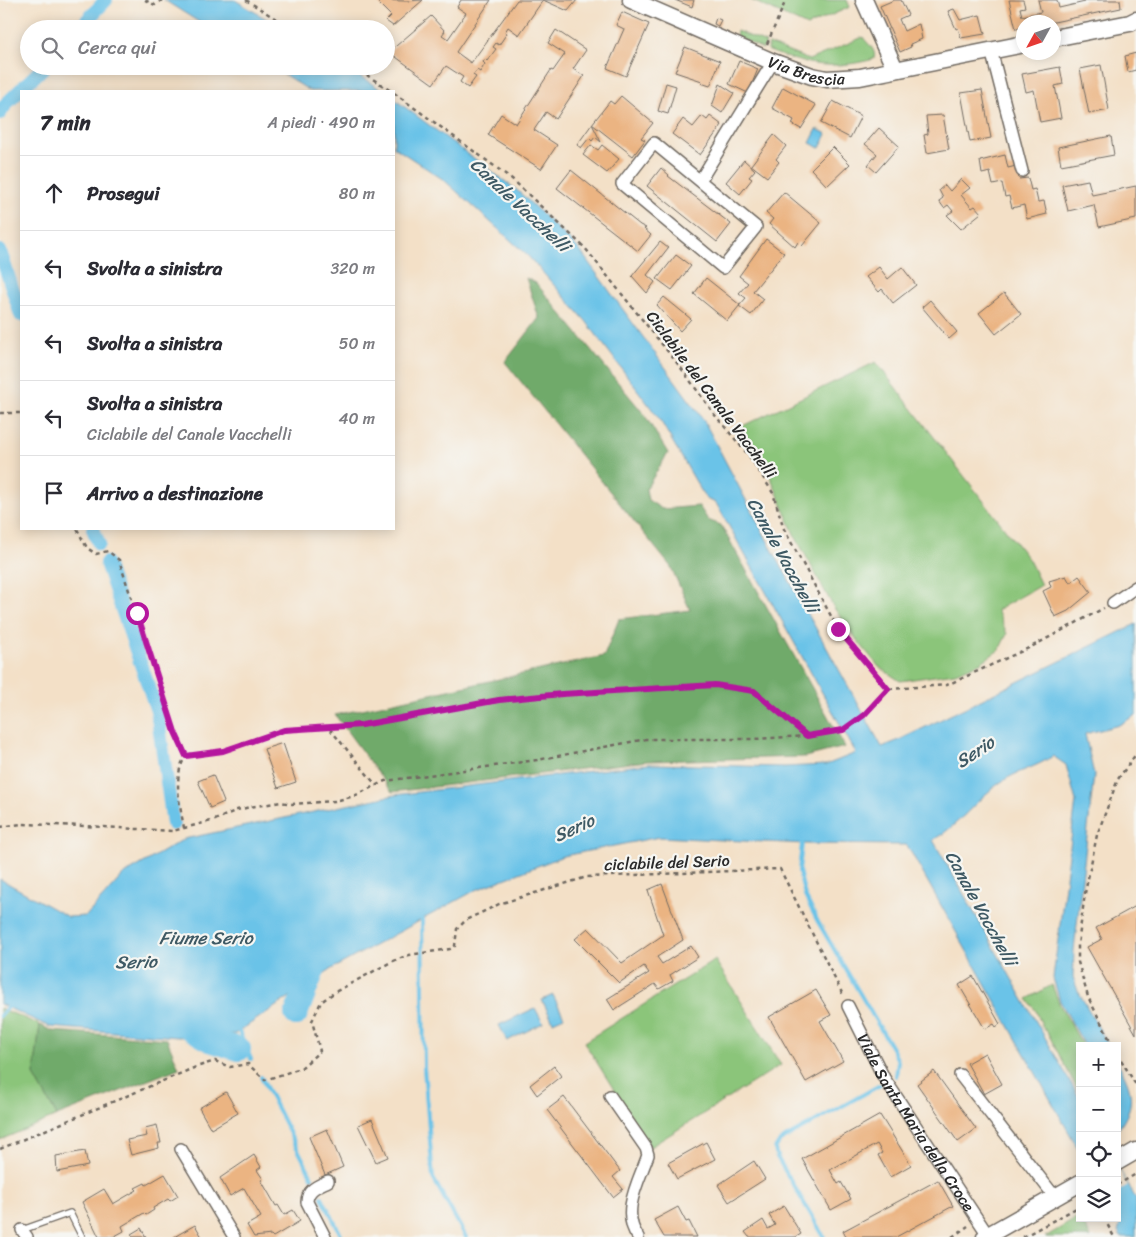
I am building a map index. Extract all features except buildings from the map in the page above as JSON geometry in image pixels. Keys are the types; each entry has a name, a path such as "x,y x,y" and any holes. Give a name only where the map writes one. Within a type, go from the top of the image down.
{"street":[{"name":"Via Brescia","path":"631,0 767,60 812,76 828,79 860,77 1016,45"},
{"path":"864,0 895,69"},
{"path":"1061,37 1130,23 1136,20"},
{"path":"991,50 1022,171"},
{"path":"701,179 767,60"},
{"path":"654,143 701,179 756,227 723,268 622,184 654,143"},
{"path":"1113,603 1136,587"},
{"name":"Viale Santa Maria della Croce","path":"848,1006 884,1078 978,1219 987,1236 1076,1185"},
{"path":"960,1075 1055,1197"},
{"path":"610,1096 646,1148 648,1155 629,1208 631,1228 638,1237"},
{"path":"181,1149 234,1237"},
{"path":"1121,1160 1136,1151"},
{"path":"325,1237 307,1202 307,1196 313,1189 328,1181"}],"lane":[{"path":"24,1233 70,1213 82,1237"}],"path":[{"path":"145,0 155,6 161,1"},
{"path":"246,0 278,20"},
{"path":"767,60 786,0"},
{"name":"Ciclabile del Canale Vacchelli","path":"367,75 390,90"},
{"name":"Ciclabile del Canale Vacchelli","path":"395,93 512,179 585,248 681,368 714,414 750,457 773,493 784,529 838,629 888,689"},
{"path":"0,413 20,413"},
{"path":"78,530 87,548 96,554 108,551 119,560 175,732 186,756"},
{"path":"0,827 22,824 168,832 215,820 236,810 250,807 281,802 292,804 335,800 354,796 376,784 537,760 646,740 725,740 807,736 843,730 864,715 888,689 947,684 1031,647 1113,603"},
{"path":"184,828 178,783 180,764 186,756 223,751 284,730 330,729 499,700 562,694 715,685 754,691 807,736"},
{"path":"330,729 376,784"},
{"path":"1111,1042 1088,997 1078,962 1078,945 1085,893 1097,835 1118,779 1136,754"},
{"name":"ciclabile del Serio","path":"0,1150 196,1067 215,1061 230,1067 248,1064 265,1080 301,1068 320,1052 312,1021 321,1002 335,992 409,955 450,949 455,946 457,929 466,920 498,904 587,877 780,869 848,1006"},
{"path":"1121,1060 1136,1085"},
{"path":"1121,1183 1136,1174"},
{"path":"1023,1237 1076,1208"},
{"path":"952,1237 978,1219"},
{"path":"1106,1222 1114,1237"}],"green space":[{"path":"751,0 847,0 850,7 807,26"},
{"path":"737,31 766,43 763,49 736,36"},
{"path":"863,37 873,49 874,59 845,64 820,65 795,60 767,50 769,44 809,60"},
{"path":"526,278 536,283 644,414 668,453 646,489 648,500 662,509 699,506 708,520 721,525 845,747 805,757 647,761 392,792 335,715 604,656 619,619 690,610 671,567 505,362 539,318"},
{"path":"876,362 1029,560 1041,585 997,610 1007,634 999,650 980,663 955,673 900,681 879,667 834,608 794,534 771,478 734,430"},
{"path":"715,960 781,1065 650,1147 584,1042"},
{"path":"1052,985 1060,1005 1081,1042 1076,1042 1076,1086 1046,1030 1044,1030 1036,1011 1027,999"},
{"path":"0,1008 40,1025 34,1075 57,1116 0,1140"},
{"path":"40,1025 52,1031 167,1039 179,1068 57,1116 34,1075"},
{"path":"1076,1219 1076,1222 1082,1222 1091,1237 1045,1237"}],"water":[{"path":"164,0 235,0 268,20 196,20"},
{"path":"285,75 358,75 381,90 308,90"},
{"name":"Fiume Serio","path":"395,100 518,191 578,248 703,419 774,553 882,747 1136,624 1136,715 1119,725 1085,734 1094,775 1074,950 1073,977 1078,991 1107,1042 1083,1042 1060,1001 1053,978 1076,801 1066,765 1053,756 1007,778 984,796 952,827 933,840 1076,1092 1076,1145 907,845 806,844 659,837 563,856 476,890 328,971 235,1034 178,1037 50,1027 0,1004 0,879 68,917 86,916 123,875 184,839 395,795 649,764 784,767 826,765 856,753 716,503 706,499 660,420 586,321 528,256 444,180 395,148"},
{"path":"817,129 827,134 820,148 810,143"},
{"path":"553,995 564,1017 553,1022 542,1000"},
{"path":"535,1008 543,1023 507,1041 499,1025"},
{"path":"1121,1068 1127,1081 1130,1098 1130,1106 1121,1125"},
{"path":"1121,1172 1136,1199 1136,1237 1121,1237 1118,1232 1120,1225"}],"pier":[{"path":"1121,1173 1128,1186 1121,1190"}],"waterway":[{"path":"87,20 106,0"},
{"path":"20,90 36,75"},
{"path":"0,113 20,90"},
{"path":"0,251 20,312"},
{"path":"93,530 99,544"},
{"path":"106,563 157,711 173,824"},
{"path":"802,844 799,871 805,896 818,922 893,1050 898,1061 896,1076"},
{"path":"422,915 424,1068 433,1178 466,1237"},
{"path":"296,1014 319,955"},
{"path":"0,1016 10,1004"},
{"path":"175,1019 210,1040 239,1049"},
{"path":"238,1029 251,1059"},
{"path":"261,1077 312,1177"},
{"path":"824,1237 777,1157 775,1149 780,1141 880,1085"},
{"path":"322,1197 342,1237"}],"route":[{"path":"137,613 175,732 186,756 223,751 284,730 330,729 362,725 499,700 562,694 715,685 754,691 807,736 843,730 864,715 888,689 838,629"}],"water label":[{"name":"Canale Vacchelli","path":"520,205"},
{"name":"Canale Vacchelli","path":"783,555"},
{"name":"Serio","path":"975,752"},
{"name":"Serio","path":"574,828"},
{"name":"Canale Vacchelli","path":"981,908"},
{"name":"Serio","path":"136,962"}]}
